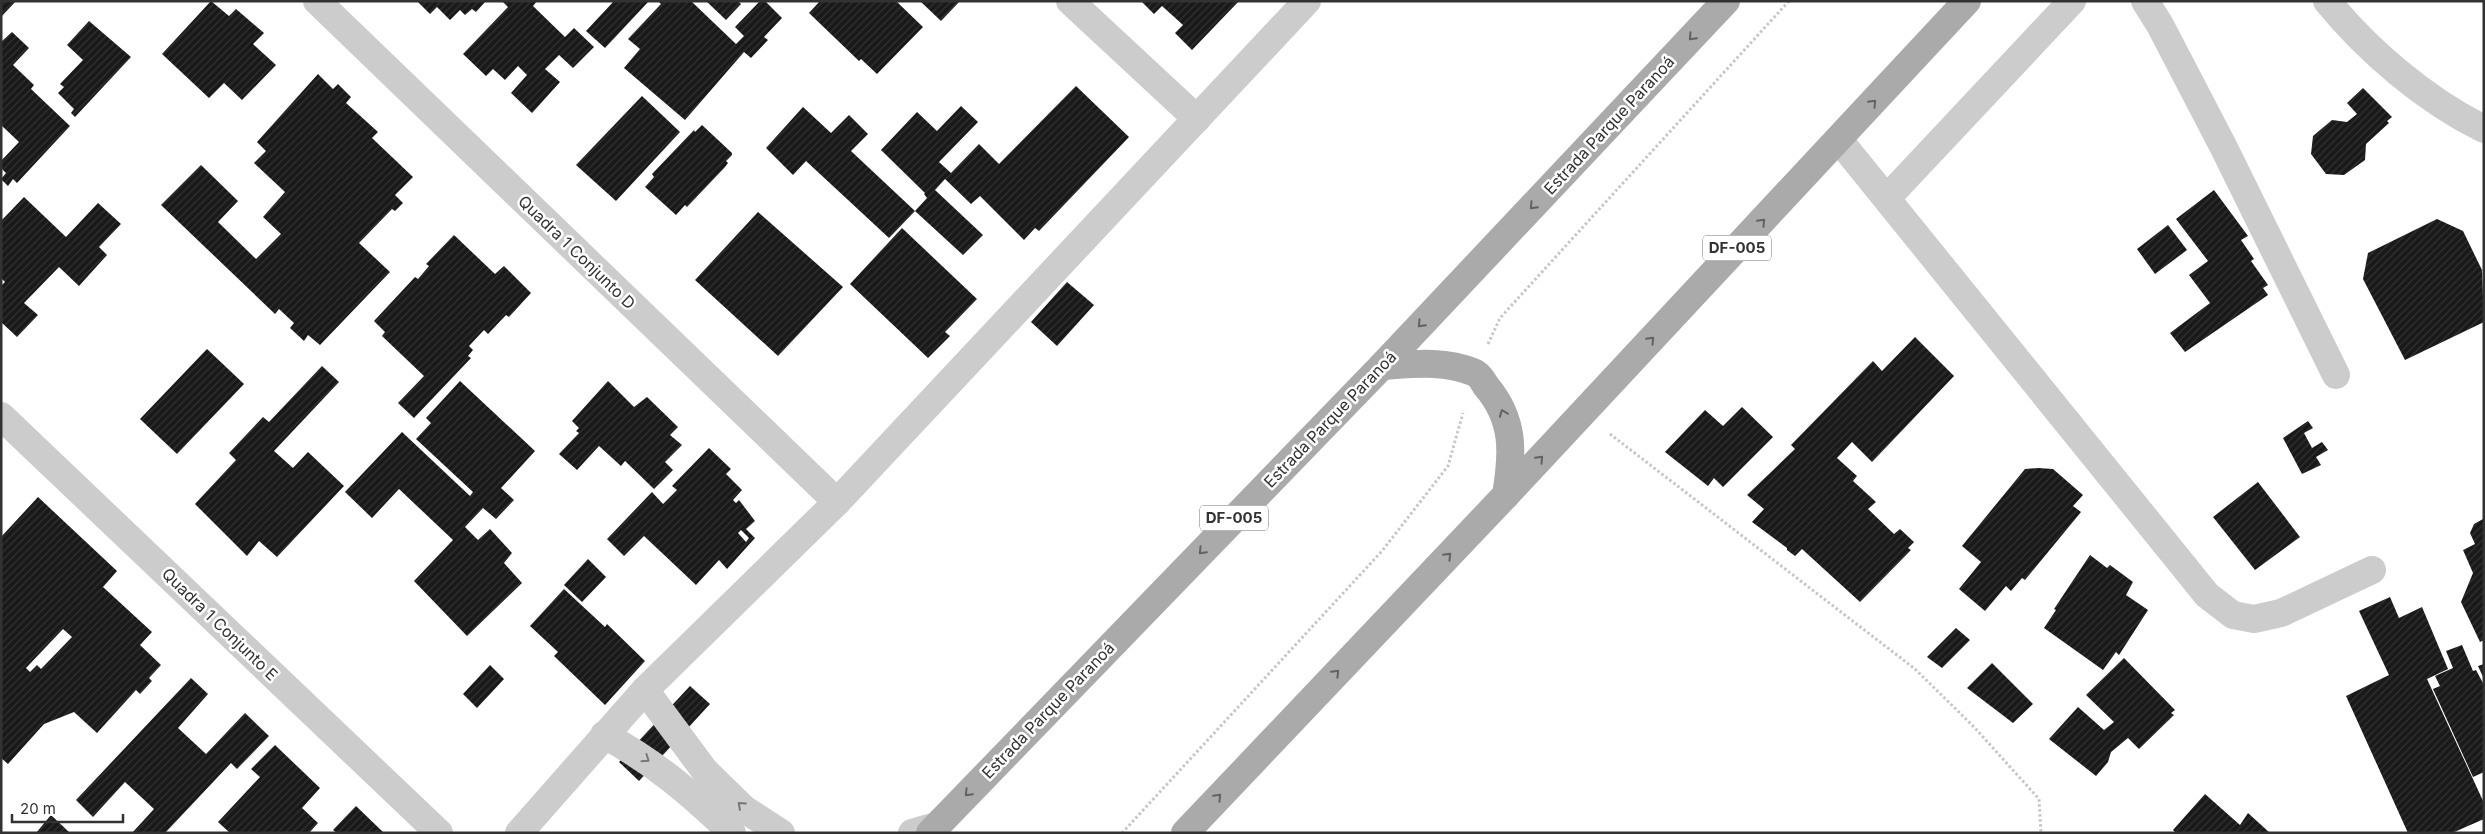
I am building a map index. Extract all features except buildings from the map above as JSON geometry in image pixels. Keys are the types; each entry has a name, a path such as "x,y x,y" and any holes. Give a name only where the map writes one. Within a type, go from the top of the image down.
{"main road":[{"name":"Estrada Parque Paranoá","path":"926,831 1382,366 1726,1"},
{"name":"DF-005","path":"1185,833 1506,495 1967,1"},
{"path":"1382,366 1435,362 1475,372 1498,399 1508,427 1512,459 1506,495"}],"street":[{"name":"Quadra 1 Conjunto D","path":"317,1 837,502"},
{"path":"1070,1 1197,119"},
{"path":"519,833 645,690 837,502 1307,1"},
{"path":"1887,198 2072,1"},
{"path":"2145,1 2160,25 2218,137 2336,375"},
{"path":"2327,1 2354,34 2419,89 2484,129"},
{"path":"1839,140 2207,596 2233,615 2254,619 2281,613 2372,570"},
{"name":"Quadra 1 Conjunto E","path":"1,416 439,833"},
{"path":"645,690 706,771 744,809 781,833"},
{"path":"604,735 632,750 662,770 694,796 732,833"}],"path":[{"path":"1122,833 1382,550 1448,466 1475,372 1500,318 1789,1"},
{"path":"1583,413 1915,669 1974,727 2040,799 2041,833"}]}
